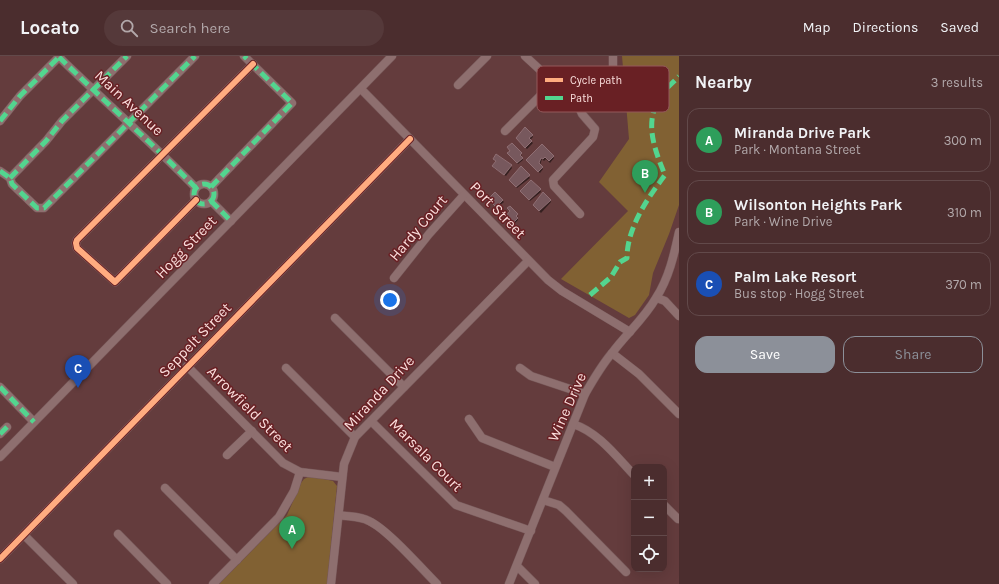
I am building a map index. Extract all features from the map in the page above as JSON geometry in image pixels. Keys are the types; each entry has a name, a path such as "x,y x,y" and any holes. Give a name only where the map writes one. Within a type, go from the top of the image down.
{"street":[{"path":"10,178 92,90 127,56"},
{"path":"0,171 10,178 12,184 39,209 44,208 195,56"},
{"path":"211,187 292,103 244,56"},
{"name":"Hogg Street","path":"0,457 392,56"},
{"path":"458,85 487,56"},
{"path":"525,56 537,68"},
{"path":"613,66 614,56"},
{"path":"0,121 20,96 59,57"},
{"name":"Main Avenue","path":"59,57 92,90 163,154 196,188"},
{"path":"196,200 115,282 77,248 76,243 253,64"},
{"name":"Port Street","path":"360,89 528,261 557,287 630,332"},
{"path":"505,131 537,100"},
{"path":"580,214 554,186 553,180 595,132 594,126 581,112"},
{"name":"Seppelt Street","path":"0,559 410,139"},
{"path":"203,184 211,187 214,192 211,201 203,204 196,200 194,194 196,188 203,184"},
{"name":"Hardy Court","path":"394,278 429,234 464,195"},
{"path":"211,201 231,221"},
{"name":"Wine Drive","path":"509,584 585,394 599,370 641,321 657,298 669,272 678,237"},
{"name":"Miranda Drive","path":"331,584 342,476 344,464 355,437 528,261"},
{"path":"657,298 665,301 679,316"},
{"path":"335,318 404,386"},
{"path":"612,353 639,374 679,414"},
{"name":"Arrowfield Street","path":"188,366 284,463 300,472 342,476"},
{"path":"286,368 355,437"},
{"path":"520,368 531,376 585,394"},
{"path":"0,387 34,422"},
{"path":"469,419 482,438 555,468"},
{"name":"Marsala Court","path":"371,421 456,505 530,531"},
{"path":"573,424 585,428 595,436 631,471"},
{"path":"0,434 7,426"},
{"path":"227,455 252,431"},
{"path":"213,584 279,517 294,491 300,472"},
{"path":"165,488 237,560"},
{"path":"543,500 559,505 566,511 626,572"},
{"path":"667,508 678,519"},
{"path":"339,516 362,518 371,521 437,584"},
{"path":"118,534 167,584"},
{"path":"24,535 74,584"},
{"path":"517,566 535,584"}],"shaded area":[{"path":"622,56 679,56 679,205 653,273 649,295 635,315 629,318 561,279 628,211 599,182 629,139 627,112 669,112 669,66 623,66"},
{"path":"310,476 333,481 337,486 327,584 219,584 287,515 301,483 304,479"}],"building":[{"path":"525,127 533,135 529,138 532,141 525,148 516,138"},
{"path":"512,143 522,153 520,155 523,158 517,163 507,153 510,151 507,147"},
{"path":"542,144 554,156 549,161 545,157 543,159 541,158 539,163 543,167 538,172 526,160"},
{"path":"496,154 512,165 504,175 492,166 496,161 493,159"},
{"path":"521,166 530,175 516,187 509,180"},
{"path":"531,180 541,189 529,200 520,191"},
{"path":"495,192 503,200 496,207 488,199"},
{"path":"543,192 551,200 539,211 533,205"},
{"path":"510,206 518,214 516,216 518,218 512,224 505,217 510,211 507,208"}],"marked path":[{"path":"0,121 20,96 60,56"},
{"path":"10,178 46,141 62,121 127,56"},
{"path":"0,171 10,178 12,184 37,208 44,208 195,56"},
{"path":"211,187 292,103 244,56"},
{"path":"59,57 196,188"},
{"path":"669,87 679,76"},
{"path":"590,295 611,277 620,262 627,258 630,236 639,214 665,175 657,154 652,134 653,112"},
{"path":"204,184 211,187 214,194 211,201 204,204 197,201 194,194 197,187 204,184"},
{"path":"211,201 231,221"},
{"path":"0,387 34,422"},
{"path":"0,434 7,427"}],"cycle path":[{"path":"196,200 115,282 77,248 77,240 253,64"},
{"path":"0,559 410,139"}],"place":[{"name":"Wilsonton Heights Park","path":"645,193"},
{"name":"Palm Lake Resort","path":"78,388"},
{"name":"Miranda Drive Park","path":"292,549"}]}
